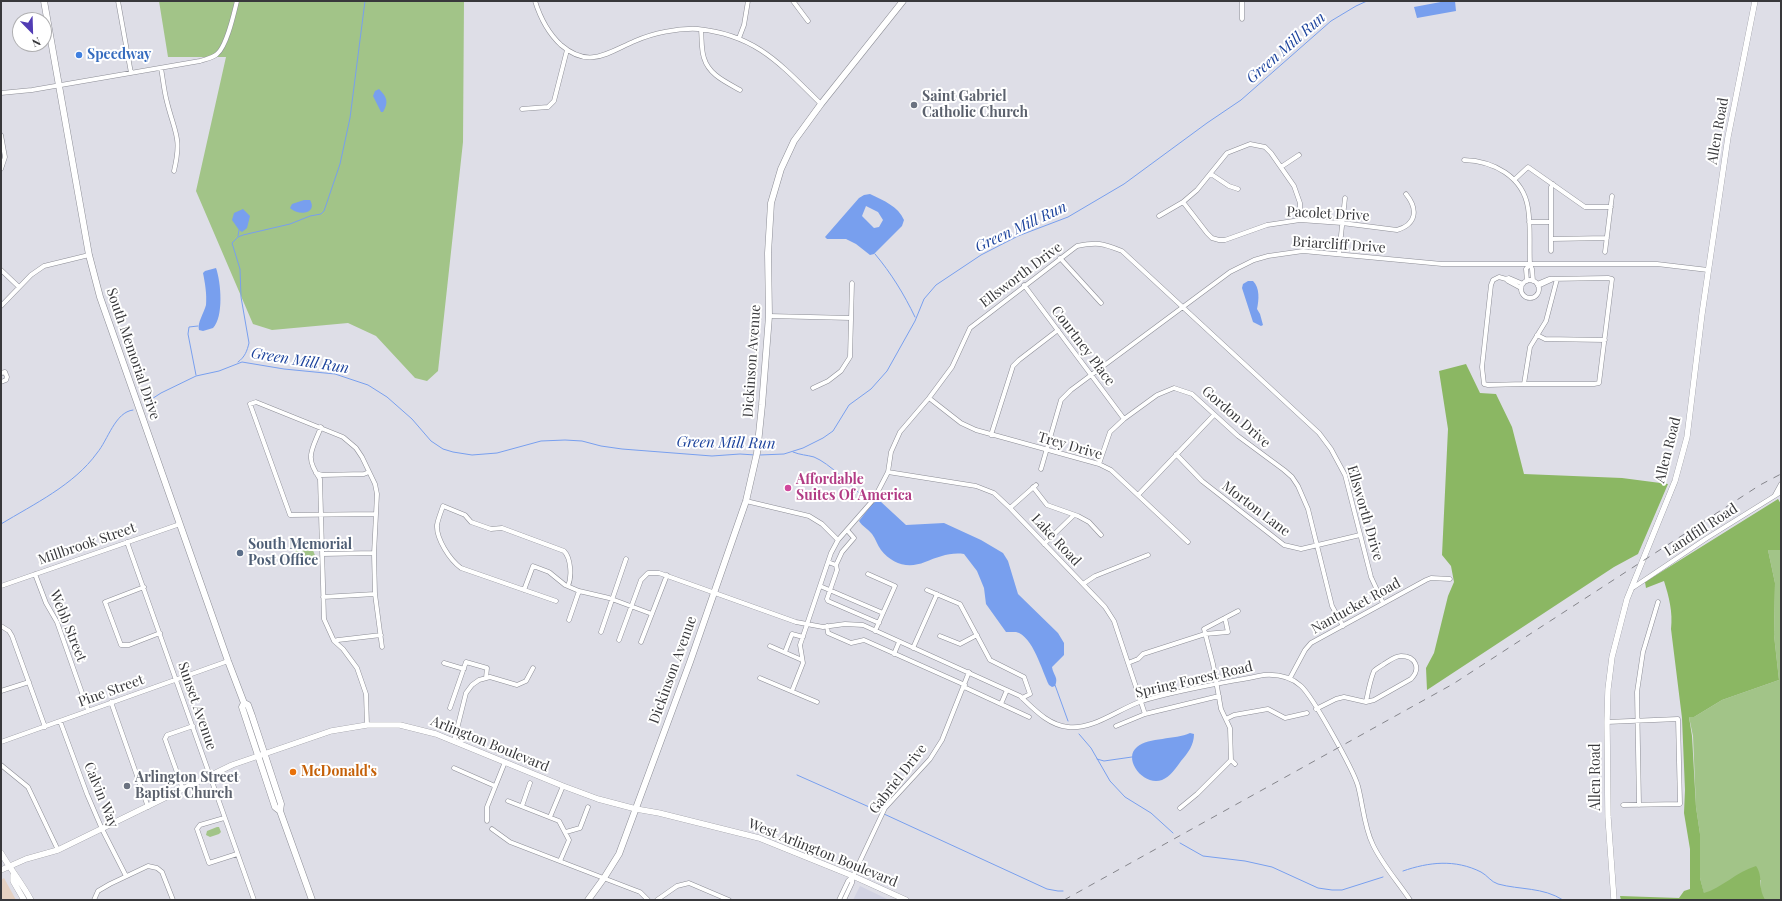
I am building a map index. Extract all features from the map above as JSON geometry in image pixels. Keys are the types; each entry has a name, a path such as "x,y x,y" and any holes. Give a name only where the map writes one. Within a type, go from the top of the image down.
{"main road":[{"name":"South Memorial Drive","path":"44,1 89,255 100,297 228,661 244,703 248,705 265,753 282,804 280,810 312,900"},
{"name":"Dickinson Avenue","path":"588,900 604,878 618,854 636,809 746,501 758,445 762,405 768,316 768,253 771,203 781,169 794,141 821,104 904,1"},
{"name":"Allen Road","path":"1614,900 1608,817 1607,722 1608,689 1612,657 1621,619 1675,481 1687,437 1708,270 1728,137 1755,1"},
{"name":"South Memorial Drive","path":"244,703 242,707 275,807 280,810"},
{"name":"Arlington Boulevard","path":"1,870 58,850 232,765 331,731 367,725 400,725 418,729 454,741 563,786 636,809"},
{"name":"West Arlington Boulevard","path":"636,809 659,813 759,838 853,876 906,900"},
{"path":"1,853 13,875 13,881 24,900"},
{"path":"13,875 18,878 32,900"}],"street":[{"path":"118,1 131,73"},
{"path":"1,93 59,86 200,61 217,54 222,48 233,18 237,1"},
{"path":"535,1 542,20 550,33 567,50 578,56 600,57 649,36 682,30 701,30 725,34 739,38 760,48 788,71 821,104"},
{"path":"739,38 744,25 748,1"},
{"path":"793,1 808,21"},
{"path":"1242,1 1242,19"},
{"path":"701,30 704,58 715,76 740,90"},
{"path":"522,109 548,107 554,101 567,50"},
{"path":"161,68 166,101 178,140 179,149 174,171"},
{"path":"1,135 5,158 1,169"},
{"path":"1158,216 1183,202 1197,190 1227,153 1250,144 1265,147 1281,166 1298,194 1300,220"},
{"path":"1281,166 1298,155"},
{"path":"1464,160 1476,160 1492,165 1506,172 1521,189 1526,200 1529,222 1530,264 1533,281 1538,285"},
{"path":"1514,180 1528,167 1585,207 1611,207"},
{"path":"1211,174 1229,186 1238,189"},
{"path":"1551,251 1551,187 1553,184"},
{"name":"Pacolet Drive","path":"1183,202 1212,238 1225,240 1267,225 1300,220 1342,223 1397,230 1410,223 1413,217 1415,208 1406,194"},
{"path":"1606,252 1612,196"},
{"path":"1339,254 1345,198"},
{"path":"1529,222 1551,222"},
{"path":"1551,239 1607,238"},
{"name":"Ellsworth Drive","path":"792,691 802,669 800,645 828,562 838,540 874,499 888,472 891,452 900,432 929,398 952,367 970,328 1024,285 1077,246 1096,243 1108,245 1122,251 1319,433 1331,449 1345,475 1371,577 1383,603"},
{"name":"Briarcliff Drive","path":"1041,469 1061,400 1091,375 1230,272 1254,260 1288,252 1303,252 1442,264 1657,264 1708,270"},
{"path":"1,306 31,275 44,266 89,255"},
{"path":"1060,258 1102,303"},
{"path":"1530,264 1526,269 1523,284 1523,296 1531,298 1538,294 1538,285"},
{"path":"1,270 19,287"},
{"path":"1533,281 1523,284 1509,278 1499,278 1493,280 1491,285 1482,373 1484,384 1597,384 1600,380 1612,279 1557,279 1538,285"},
{"path":"1524,384 1530,346 1546,321 1557,279"},
{"path":"813,388 828,381 841,371 850,357 852,283"},
{"name":"Courtney Place","path":"1024,285 1124,419"},
{"path":"768,316 851,318"},
{"path":"991,435 1013,366 1058,330"},
{"path":"1537,335 1545,339 1605,340"},
{"path":"1,373 5,372 8,377 6,380 1,382"},
{"name":"Gordon Drive","path":"1100,464 1110,432 1124,419 1157,395 1174,388 1192,394 1253,449 1292,477 1303,495 1308,509 1332,606 1343,626"},
{"name":"Trey Drive","path":"929,398 962,423 991,435 1100,464 1111,470 1188,542"},
{"path":"376,514 290,515 250,404 256,402 321,427 344,437 356,448 375,484 377,494 376,514 374,553 375,594 382,647"},
{"path":"1138,495 1214,415"},
{"path":"321,427 310,457 312,466 320,479 324,619 334,641 358,668 366,694 367,725"},
{"name":"Morton Lane","path":"1176,454 1202,481 1275,539 1293,548 1301,549 1318,546 1360,536"},
{"path":"316,473 322,475 364,474 369,472"},
{"name":"Lake Road","path":"888,472 976,486 994,493 1010,508 1105,607 1114,621 1145,714"},
{"path":"1779,492 1781,484"},
{"path":"1010,508 1034,486 1047,505 1089,522 1101,535"},
{"name":"Landfill Road","path":"1634,587 1779,492"},
{"path":"746,501 809,516 822,524 838,540"},
{"path":"556,601 461,568 456,564 442,546 437,525 443,506 465,515 471,522 491,529 502,528 564,551 568,556 571,581 568,586"},
{"path":"1044,544 1074,515"},
{"name":"Millbrook Street","path":"1,586 180,524"},
{"path":"847,530 854,538 842,552 836,565 837,570 827,599 828,601 879,623"},
{"name":"Sunset Avenue","path":"127,542 253,899"},
{"path":"322,554 374,553"},
{"path":"1082,584 1095,576 1148,555"},
{"path":"601,632 626,558"},
{"path":"828,562 836,565"},
{"path":"524,590 532,566 549,572 568,586 579,591 613,600 652,614"},
{"name":"Spring Forest Road","path":"620,640 640,580 648,573 659,573 796,622 827,626 844,624 863,625 1006,690 1022,698 1051,722 1068,727 1088,725 1142,702 1217,684 1276,674 1290,678 1301,686 1308,694 1357,784 1373,845 1410,900"},
{"name":"Webb Street","path":"35,574 46,603 58,622 88,710"},
{"path":"868,574 895,586 875,631"},
{"path":"641,642 667,575"},
{"name":"Nantucket Road","path":"1290,678 1305,650 1311,643 1426,580 1431,578 1450,579"},
{"path":"820,586 883,613"},
{"path":"144,587 105,602 121,645 129,645 160,634"},
{"path":"927,590 960,604 993,662 1024,677 1030,694 1022,698"},
{"path":"569,620 579,591"},
{"path":"323,597 375,594"},
{"path":"913,648 937,594"},
{"path":"1639,805 1637,692 1643,652 1658,602"},
{"path":"1234,764 1231,760 1230,728 1221,709 1217,684 1204,629 1238,611"},
{"path":"1128,662 1138,659 1143,654 1205,634 1228,632 1225,618"},
{"path":"1,626 12,636 44,726"},
{"path":"827,626 828,633 851,643 864,640 1029,717"},
{"path":"785,652 792,634 803,637"},
{"path":"334,641 381,635"},
{"path":"940,636 960,644 977,635"},
{"path":"894,654 899,642"},
{"path":"770,646 802,660"},
{"path":"1316,709 1336,699 1344,697 1366,702 1374,700 1411,679 1415,674 1417,666 1415,662 1412,659 1402,656 1396,657 1377,668 1374,672 1366,702"},
{"name":"Pine Street","path":"1,742 228,661"},
{"path":"450,708 466,662 487,668 486,678"},
{"path":"444,663 464,669"},
{"path":"454,741 466,693 476,682 490,677 517,685 526,681 533,668"},
{"name":"Gabriel Drive","path":"853,876 885,808 930,758 942,740 969,672"},
{"path":"760,678 817,702"},
{"path":"1,692 29,682"},
{"path":"456,690 466,693"},
{"path":"1001,704 1006,690"},
{"path":"1116,726 1145,714 1219,696"},
{"path":"111,702 148,806"},
{"path":"1226,719 1234,715 1268,709 1285,718 1307,713"},
{"path":"1607,722 1678,719 1680,804 1623,805"},
{"name":"Calvin Way","path":"60,721 87,794 102,829 126,876"},
{"path":"183,789 165,739 167,736 192,726"},
{"path":"1180,808 1197,794 1231,760"},
{"path":"487,821 487,807 505,762"},
{"path":"1,765 28,787 58,850"},
{"path":"454,768 495,786"},
{"path":"522,806 530,783"},
{"path":"550,818 563,786"},
{"path":"508,801 559,821 569,840 560,861"},
{"path":"566,832 580,828 588,807"},
{"path":"224,818 200,825 197,829 209,862 237,854"},
{"path":"492,829 510,842 640,892 648,900"},
{"path":"94,900 98,891 148,866 157,868 166,880 173,900"},
{"path":"839,900 848,881 853,876"},
{"path":"844,900 852,883 853,876"},
{"path":"657,900 677,886 689,883 729,900"},
{"path":"247,900 253,899"}],"shaded area":[{"path":"4,878 16,900 1,900 1,880"},
{"path":"860,886 889,900 853,900"}],"green space":[{"path":"159,1 464,1 463,142 438,371 427,381 415,378 376,336 348,323 272,330 253,324 196,191 226,57 168,57"},
{"path":"1466,364 1480,393 1496,394 1512,427 1524,474 1622,478 1668,484 1638,554 1614,567 1427,690 1426,668 1434,653 1448,596 1454,582 1451,566 1442,555 1448,429 1439,371"},
{"path":"1778,499 1781,504 1781,550 1768,550 1775,583 1774,635 1779,680 1722,700 1694,717 1689,717 1692,736 1696,807 1700,834 1700,878 1704,893 1717,888 1742,872 1756,866 1760,875 1763,896 1766,900 1621,900 1620,896 1679,898 1684,891 1690,889 1690,849 1684,813 1685,790 1682,718 1671,629 1670,605 1664,581 1646,588 1645,582"},
{"path":"309,540 316,558 300,564 293,546"},
{"path":"1768,550 1781,550 1781,900 1766,900 1761,894 1761,880 1704,894 1700,878 1700,834 1696,807 1693,736 1689,717 1694,717 1722,700 1779,680 1774,635 1775,583"},
{"path":"219,827 221,832 219,834 210,837 206,835 207,831"}],"water":[{"path":"1446,1 1455,1 1456,11 1417,18 1414,7"},
{"path":"379,89 386,100 386,105 383,112 381,112 373,96 375,91"},
{"path":"870,194 890,204 898,211 904,220 902,226 874,254 870,255 856,244 846,239 827,239 825,237 859,198","holes":["866,206 878,212 883,220 879,227 874,228 862,216"]},
{"path":"304,200 310,200 312,205 309,211 302,213 293,211 290,208 292,204"},
{"path":"243,209 250,216 247,228 242,232 232,220 234,213"},
{"path":"216,268 220,290 219,316 213,328 203,331 199,330 199,327 206,305 203,273"},
{"path":"1248,281 1253,281 1257,287 1257,309 1263,325 1261,326 1253,322 1242,288 1243,284"},
{"path":"880,501 906,525 944,523 981,540 1003,553 1008,561 1018,594 1058,633 1064,643 1064,655 1052,667 1056,678 1055,686 1052,687 1049,685 1036,655 1027,640 1016,632 1006,632 986,604 984,588 977,571 964,554 949,554 912,565 895,562 885,555 872,534 859,521 872,504"},
{"path":"1190,733 1194,734 1190,749 1168,777 1155,781 1142,776 1137,771 1132,758 1133,752 1137,747 1155,740 1177,737"}],"waterway":[{"path":"238,362 245,354 249,343 241,297 240,269 232,243 238,237 243,235 290,224 310,216 321,214 324,211 340,164 350,118 365,1"},
{"name":"Green Mill Run","path":"760,455 784,454 803,448 833,431 849,405 871,389 887,371 915,321 924,299 936,285 981,255 1018,236 1068,217 1124,184 1241,100 1331,21 1367,1"},
{"path":"238,236 239,230"},
{"path":"875,254 897,284 915,317"},
{"path":"196,375 188,334 189,327 198,326"},
{"name":"Green Mill Run","path":"144,404 161,393 196,376 219,371 242,362 284,369 335,374 368,385 387,397 412,419 431,441 443,449 453,452 472,455 497,453 541,441 565,440 582,441 622,449 712,456 740,454 755,455"},
{"name":"Green Mill Run","path":"1,524 53,493 77,475 101,448 112,427 121,416 133,410"},
{"path":"793,452 820,460 840,475 863,497"},
{"path":"1055,685 1068,721"},
{"path":"1079,734 1091,748 1110,781 1125,797 1151,813 1173,833"},
{"path":"1097,759 1104,761 1132,757"},
{"path":"797,775 876,810"},
{"path":"884,814 1047,889 1063,891"},
{"path":"1180,843 1203,856 1245,861 1272,867 1318,888 1342,890 1383,877"},
{"path":"1403,871 1432,864 1442,863 1462,865 1481,872 1493,882 1498,884 1548,893 1563,900"}],"railway":[{"path":"1064,900 1453,684 1760,485 1781,474"}],"place":[{"name":"Speedway","path":"79,55"},
{"name":"Saint Gabriel Catholic Church","path":"914,105"},
{"name":"Affordable Suites Of America","path":"788,488"},
{"name":"South Memorial Post Office","path":"240,553"},
{"name":"McDonald's","path":"293,772"},
{"name":"Arlington Street Baptist Church","path":"127,786"}]}
